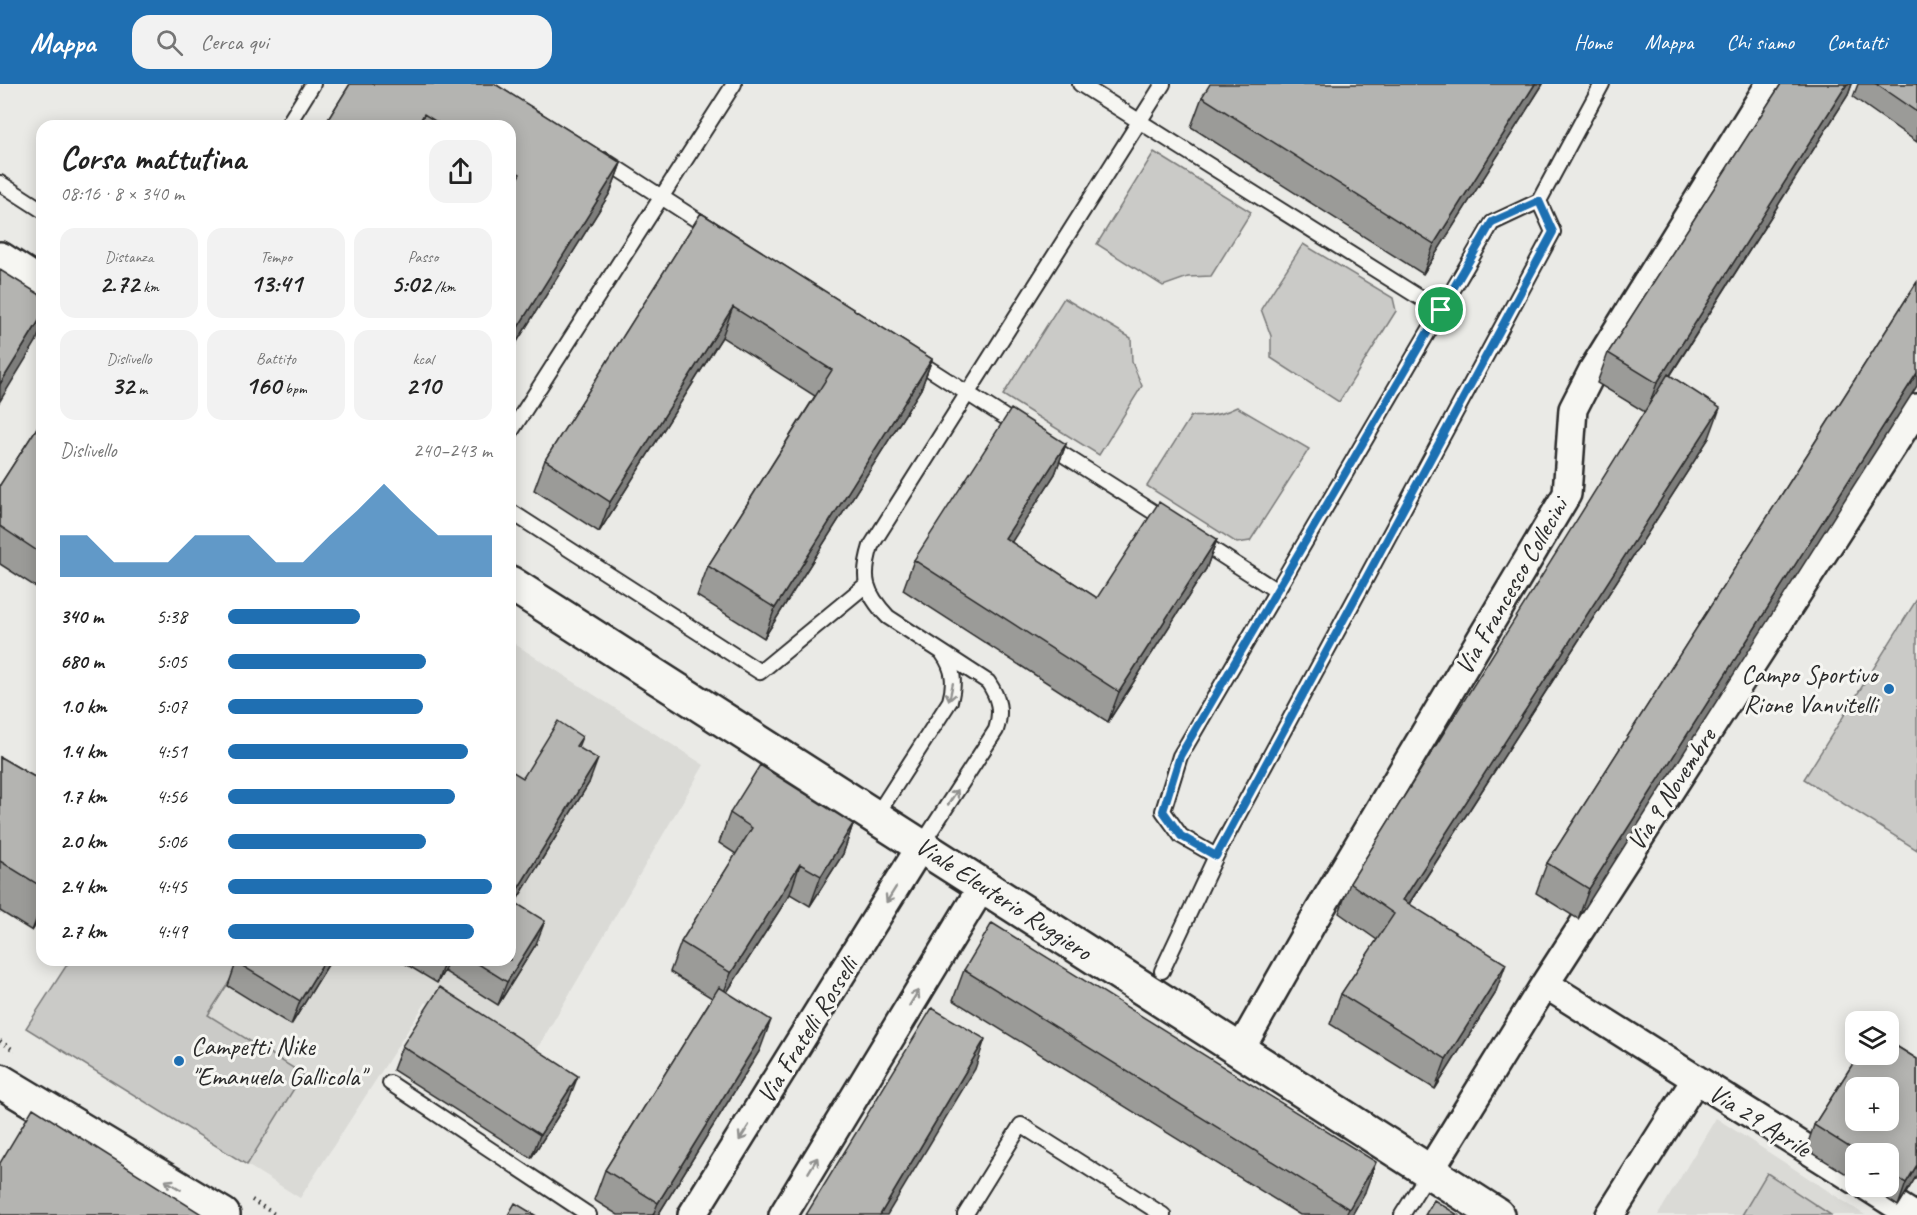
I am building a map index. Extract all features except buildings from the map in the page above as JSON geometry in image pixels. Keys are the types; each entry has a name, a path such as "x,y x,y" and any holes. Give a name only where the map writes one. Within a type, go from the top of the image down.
{"street":[{"name":"Via Francesco Collecini","path":"1240,1050 1312,923 1567,494 1573,409 1594,368 1770,84"},
{"path":"0,259 36,282"},
{"name":"Via 9 Novembre","path":"1429,1172 1545,984 1917,408"},
{"name":"Viale Eleuterio Ruggiero","path":"516,587 1497,1215"},
{"name":"Via Fratelli Rosselli","path":"693,1215 921,846"},
{"path":"783,1215 983,885"},
{"name":"Via 29 Aprile","path":"1545,984 1845,1173"},
{"name":"Via 29 Aprile","path":"1610,1215 1696,1079"},
{"path":"0,1081 224,1215"},
{"path":"1884,1197 1912,1215"}],"lane":[{"path":"291,120 313,84"},
{"path":"516,424 734,84"},
{"path":"1080,84 1441,310"},
{"path":"921,846 996,730 1000,720 1000,706 996,693 988,682 888,617 874,603 867,584 865,565 871,546 1163,84"},
{"path":"1216,856 1181,836 1163,811 1180,756 1492,222 1539,201 1602,84"},
{"path":"592,153 721,235"},
{"path":"0,183 36,206"},
{"path":"1162,971 1216,856 1553,232 1539,201"},
{"path":"898,349 1277,591"},
{"path":"516,515 760,672 867,584"},
{"path":"876,816 950,701 953,676 949,663 941,651 930,643"},
{"path":"390,1083 589,1215"},
{"path":"964,1215 1021,1125 1163,1215"},
{"path":"1402,1215 1429,1172"}],"shaded area":[{"path":"1154,152 1251,212 1211,276 1188,277 1163,286 1097,244"},
{"path":"1303,244 1393,298 1396,311 1339,402 1271,358 1271,336 1261,309"},
{"path":"1064,298 1131,338 1132,362 1142,386 1099,455 1003,395"},
{"path":"1237,407 1309,449 1250,541 1237,543 1147,486 1191,416 1215,415"},
{"name":"Campo Sportivo Rione Vanvitelli","path":"1917,599 1917,850 1804,779"},
{"path":"516,645 704,765 527,1066 426,1002 300,1198 247,1165 303,1074 208,1015 239,966 516,966"},
{"name":"Campetti Nike \"Emanuela Gallicola\"","path":"66,966 239,966 208,1015 303,1074 247,1165 26,1028"},
{"path":"1716,1118 1865,1215 1658,1215"},
{"path":"1767,1173 1831,1215 1742,1215"}],"place":[{"name":"Campo Sportivo Rione Vanvitelli","path":"1889,689"},
{"name":"Campetti Nike \"Emanuela Gallicola\"","path":"179,1061"}],"route":[{"path":"1539,201 1553,232 1216,856 1181,836 1163,811 1180,756 1441,310 1492,222 1539,201"}]}
